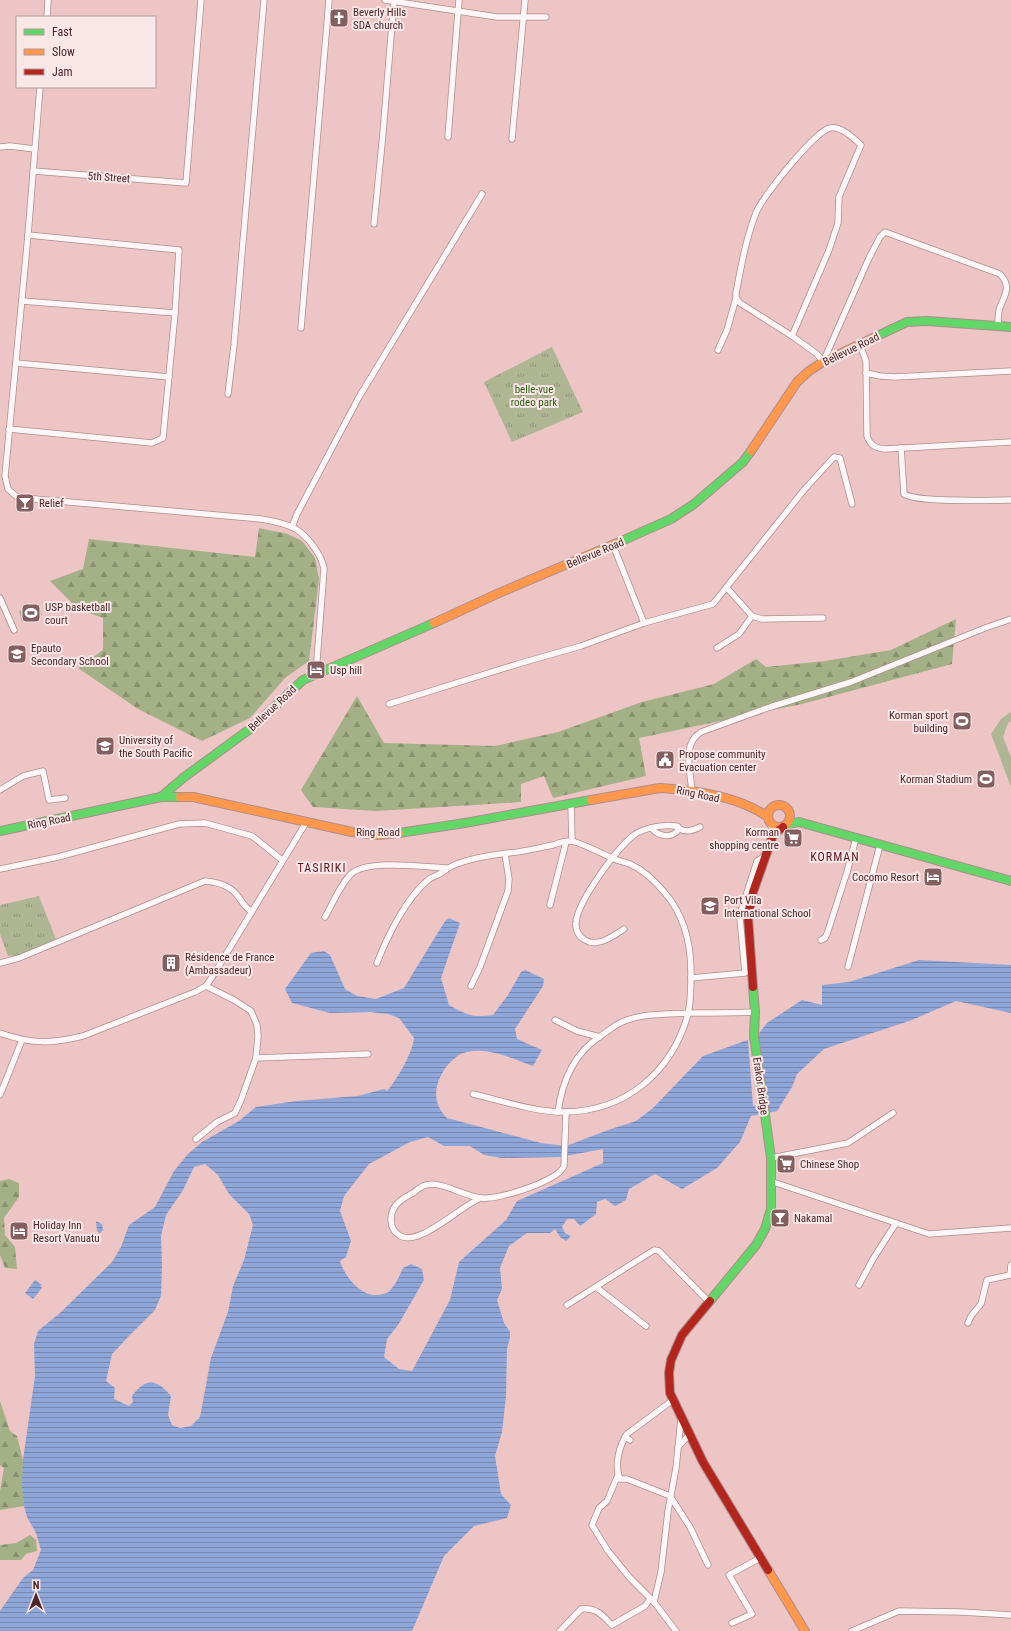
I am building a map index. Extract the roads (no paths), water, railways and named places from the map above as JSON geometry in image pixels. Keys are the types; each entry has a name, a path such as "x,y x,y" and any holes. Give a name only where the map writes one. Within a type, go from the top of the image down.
{"street":[{"path":"47,16 48,0"},
{"name":"5th Street","path":"33,171 186,183 201,0"},
{"path":"228,394 234,345 264,0"},
{"path":"301,328 329,0"},
{"path":"385,0 393,0 497,17 546,17"},
{"path":"374,224 383,133 393,0"},
{"path":"448,137 459,0"},
{"path":"512,139 517,95 522,18 525,0"},
{"path":"40,88 5,483 8,489 17,497 48,501 261,519 292,527 303,535 318,552 323,562 324,580 316,673"},
{"path":"718,350 727,330 736,298 746,245 756,213 763,198 821,133 829,128 836,128 845,132 861,145 839,197 838,223 829,250 792,336"},
{"path":"0,147 10,146 35,149"},
{"path":"292,527 297,514 359,397 482,194"},
{"path":"736,298 740,303 792,336 817,354 823,362 869,258 880,237 885,232 1000,274 1005,280 1007,290 1000,308 998,326"},
{"path":"9,429 152,443 163,438 169,377 175,313 178,250 28,235"},
{"path":"22,301 175,313"},
{"name":"Bellevue Road","path":"161,797 176,782 254,726 289,690 303,680 316,673 671,519 694,504 743,462 797,382 809,371 823,362 906,322 916,320 1011,327"},
{"path":"860,345 866,361 866,430 869,442 877,448 1011,442"},
{"path":"16,363 169,377"},
{"path":"866,373 895,377 1011,371"},
{"path":"901,448 904,494 907,496 916,498 960,500 1011,500"},
{"path":"388,704 581,646 644,623 714,604 804,490 834,457 840,458 852,504"},
{"path":"613,545 644,623"},
{"path":"727,588 752,616 762,619 823,618"},
{"path":"0,598 14,630"},
{"path":"717,648 739,634 752,616"},
{"path":"692,792 689,750 693,738 701,732 770,707 851,682 1011,619"},
{"path":"0,790 23,776 43,770 49,800 65,798"},
{"name":"Ring Road","path":"0,831 161,797 193,797 352,832 384,834 449,826 660,788 676,788 757,809 772,808"},
{"path":"550,905 569,841 571,805"},
{"path":"790,813 790,820 773,835 770,821 772,808 778,805 783,806 790,813 798,822"},
{"name":"Ring Road","path":"757,809 770,821"},
{"path":"0,1033 22,1040 45,1043 56,1042 82,1036 195,992 206,986 307,821"},
{"path":"770,821 779,828 798,822 1011,881"},
{"path":"0,869 58,857 179,824 205,823 252,836 282,860"},
{"path":"624,929 605,940 593,943 584,940 576,929 577,919 582,904 605,866 614,859 618,850 633,836 651,828 670,826 678,827 679,829 685,831 694,830 700,827"},
{"path":"651,828 659,835 665,836 674,834 679,829"},
{"name":"Erakor Bridge","path":"773,835 748,899 744,918 748,967 755,1012 754,1036 771,1158 771,1209 763,1233 756,1245 682,1336 671,1360 669,1373 670,1393 703,1462 760,1558 806,1631"},
{"path":"821,940 825,938 827,934 847,872 856,838"},
{"path":"325,916 346,881 357,870 365,866 447,868 470,860 569,841 614,859 631,864 646,875 662,890 671,901 683,923 686,932 691,978 688,1013 679,1039 665,1063 639,1089 614,1102 593,1108 566,1112 537,1110 473,1094"},
{"path":"848,967 880,845"},
{"path":"471,986 480,967 508,890 509,880 505,854"},
{"path":"378,963 387,938 418,889 429,879 442,873 447,868"},
{"path":"0,963 20,958 205,881 226,886 237,894 245,908 251,911"},
{"path":"691,978 745,973 748,967"},
{"path":"196,1139 217,1122 235,1113 256,1058 258,1036 257,1025 251,1011 234,1000 206,986"},
{"path":"558,1112 563,1087 573,1065 588,1045 615,1026 639,1017 654,1014 755,1012"},
{"path":"555,1020 577,1031 600,1037"},
{"path":"0,1094 22,1040"},
{"path":"256,1058 368,1054"},
{"path":"481,1198 472,1202 419,1236 407,1238 402,1237 394,1231 391,1225 391,1218 396,1205 426,1185 435,1185 481,1198 502,1197 557,1175 564,1166 566,1112"},
{"path":"771,1158 848,1144 893,1113"},
{"path":"770,1181 929,1234 1011,1228"},
{"path":"859,1285 873,1259 896,1223"},
{"path":"567,1305 651,1251 655,1250 660,1252 709,1302"},
{"path":"968,1324 971,1316 981,1304 987,1280 1010,1276 1011,1265"},
{"path":"596,1287 646,1326"},
{"path":"673,1400 632,1429 628,1438 622,1441 619,1454 618,1475 607,1501 599,1508 592,1525 608,1551 676,1631"},
{"path":"560,1631 581,1608 588,1608 598,1611 612,1625 652,1601 660,1572 682,1419"},
{"path":"678,1447 689,1435"},
{"path":"618,1475 620,1479 627,1480 670,1496 698,1542 708,1565"},
{"path":"732,1623 752,1614 729,1575 760,1558"},
{"path":"852,1631 899,1611 961,1612 1011,1615"}],"water":[{"path":"449,918 460,923 441,978 449,1005 470,1015 493,1015 508,995 521,972 525,970 544,979 543,986 515,1029 517,1039 542,1050 533,1066 492,1052 475,1051 461,1054 449,1064 439,1079 436,1092 438,1106 447,1118 541,1143 566,1146 636,1121 653,1108 703,1056 756,1037 767,1023 802,1000 822,1005 822,985 849,982 919,960 1011,965 1011,1013 956,1001 912,1020 824,1049 797,1074 792,1087 777,1111 751,1116 740,1142 717,1168 682,1189 655,1174 629,1189 626,1200 615,1206 605,1199 597,1202 596,1214 580,1226 574,1219 567,1219 562,1227 565,1233 571,1236 566,1241 560,1237 555,1229 550,1233 527,1233 509,1246 500,1268 502,1289 497,1300 504,1323 510,1332 510,1337 507,1349 506,1396 502,1432 495,1456 501,1494 511,1505 507,1518 474,1526 444,1556 412,1631 0,1631 0,1611 23,1578 33,1570 41,1550 36,1533 27,1517 24,1506 22,1485 23,1460 35,1376 34,1344 38,1331 60,1313 112,1262 121,1247 129,1225 155,1207 174,1171 188,1154 202,1142 239,1121 256,1107 296,1101 358,1096 384,1089 387,1091 404,1066 414,1038 399,1018 388,1014 370,1012 330,1013 292,1003 285,989 311,953 324,951 330,955 345,989 357,996 376,999 404,988 445,921","holes":["428,1137 444,1146 470,1146 484,1155 502,1158 560,1157 603,1149 603,1163 517,1201 506,1220 459,1262 450,1300 412,1371 399,1369 384,1357 387,1339 398,1325 424,1280 422,1269 411,1264 403,1268 397,1281 389,1292 378,1295 364,1292 349,1278 340,1261 346,1257 351,1241 340,1211 344,1196 369,1164 410,1142","205,1164 218,1175 229,1194 249,1214 253,1225 244,1260 233,1286 228,1312 211,1358 200,1417 191,1426 180,1428 172,1425 168,1415 171,1396 161,1386 152,1382 142,1386 132,1396 133,1402 129,1406 114,1399 115,1388 106,1381 112,1354 155,1310 161,1296 161,1236 166,1215 183,1190 194,1167"]},
{"path":"96,1221 102,1224 103,1230 100,1233 97,1231"},
{"path":"35,1280 42,1285 40,1286 42,1288 33,1299 25,1293"}],"place":[{"name":"Beverly Hills SDA church","path":"339,18"},
{"name":"Relief","path":"25,503"},
{"name":"USP basketball court","path":"31,613"},
{"name":"Epauto Secondary School","path":"17,654"},
{"name":"Usp hill","path":"316,670"},
{"name":"Korman sport building","path":"962,721"},
{"name":"University of the South Pacific","path":"105,746"},
{"name":"Propose community Evacuation center","path":"665,760"},
{"name":"Korman Stadium","path":"986,779"},
{"name":"Korman shopping centre","path":"793,838"},
{"name":"Cocomo Resort","path":"933,877"},
{"name":"Port Vila International School","path":"710,906"},
{"name":"Résidence de France (Ambassadeur)","path":"171,963"},
{"name":"Chinese Shop","path":"786,1164"},
{"name":"Nakamal","path":"780,1218"},
{"name":"Holiday Inn Resort Vanuatu","path":"19,1231"}],"district":[{"name":"KORMAN","path":"835,857"},
{"name":"TASIRIKI","path":"322,868"}],"park label":[{"name":"belle-vue rodeo park","path":"534,395"}]}
